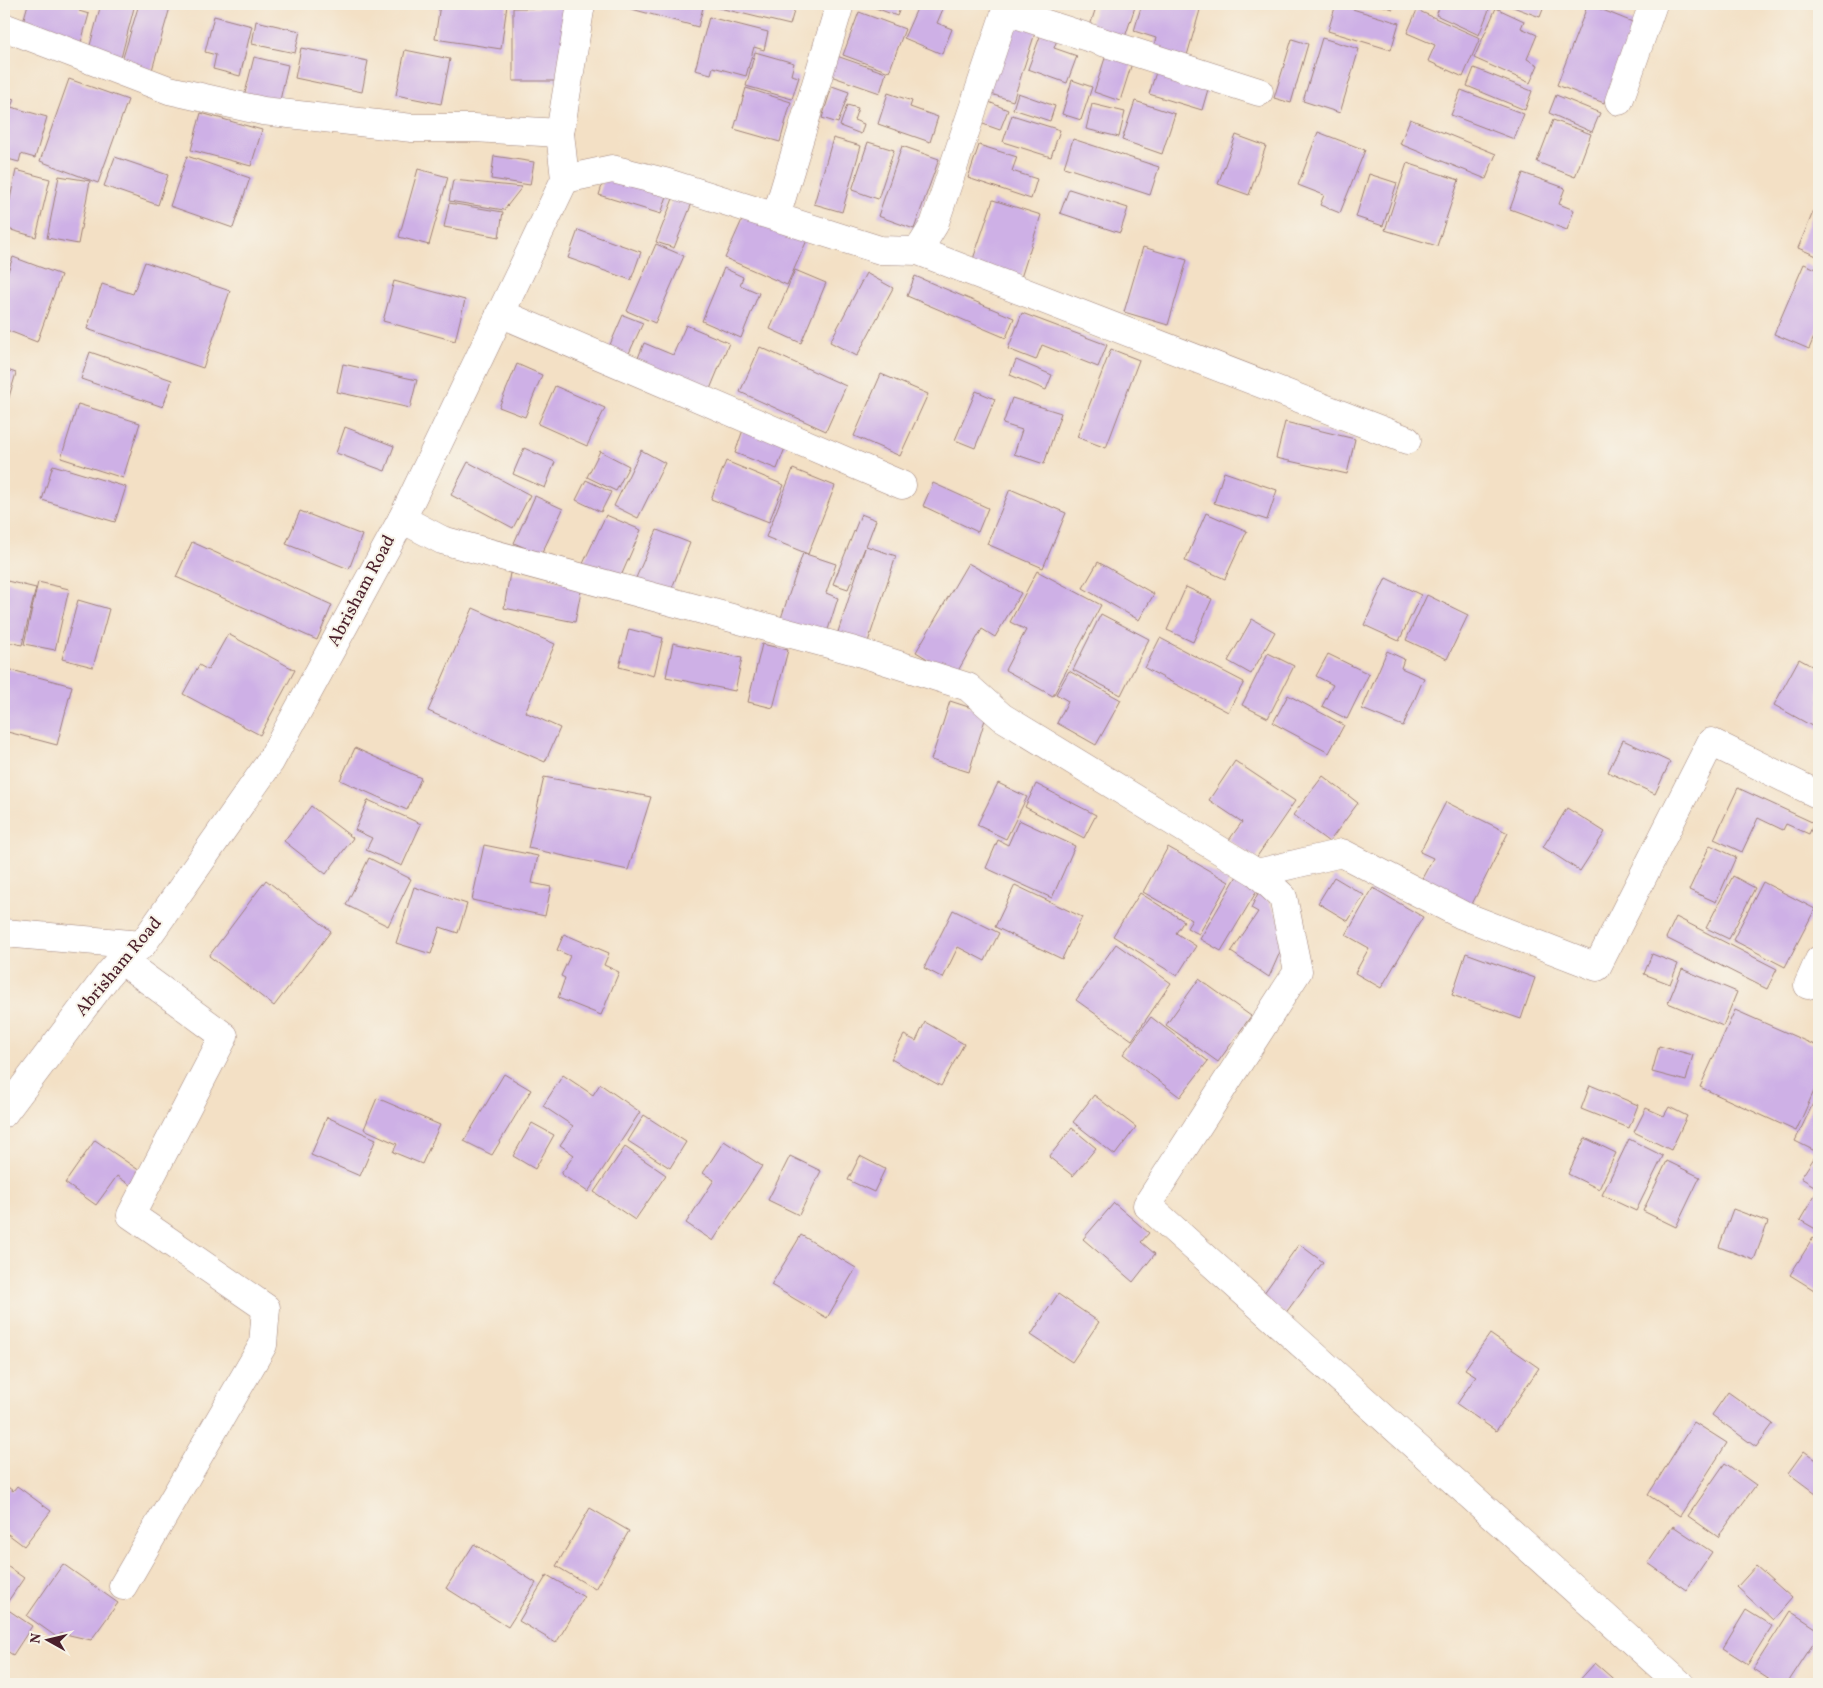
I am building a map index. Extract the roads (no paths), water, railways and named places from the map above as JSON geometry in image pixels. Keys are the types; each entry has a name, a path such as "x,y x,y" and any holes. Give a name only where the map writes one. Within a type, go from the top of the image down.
{"street":[{"path":"580,4 560,132 565,178 612,169 665,182 880,250 918,251 1407,440"},
{"path":"776,217 840,4"},
{"path":"1619,101 1653,4"},
{"path":"918,251 934,225 1007,7 1259,92"},
{"path":"4,27 169,90 262,111 412,128 474,128 560,132"},
{"name":"Abrisham Road","path":"4,1113 131,953 270,762 402,519 565,178"},
{"path":"500,314 902,486"},
{"path":"402,519 442,540 855,651 968,687 1002,717 1257,873 1283,898 1298,971 1147,1205 1680,1684"},
{"path":"1257,873 1342,853 1462,915 1597,967 1711,742 1819,795"},
{"path":"4,933 131,953 224,1036 131,1215 266,1308 263,1345 123,1586"},
{"path":"1808,984 1819,960"}]}
